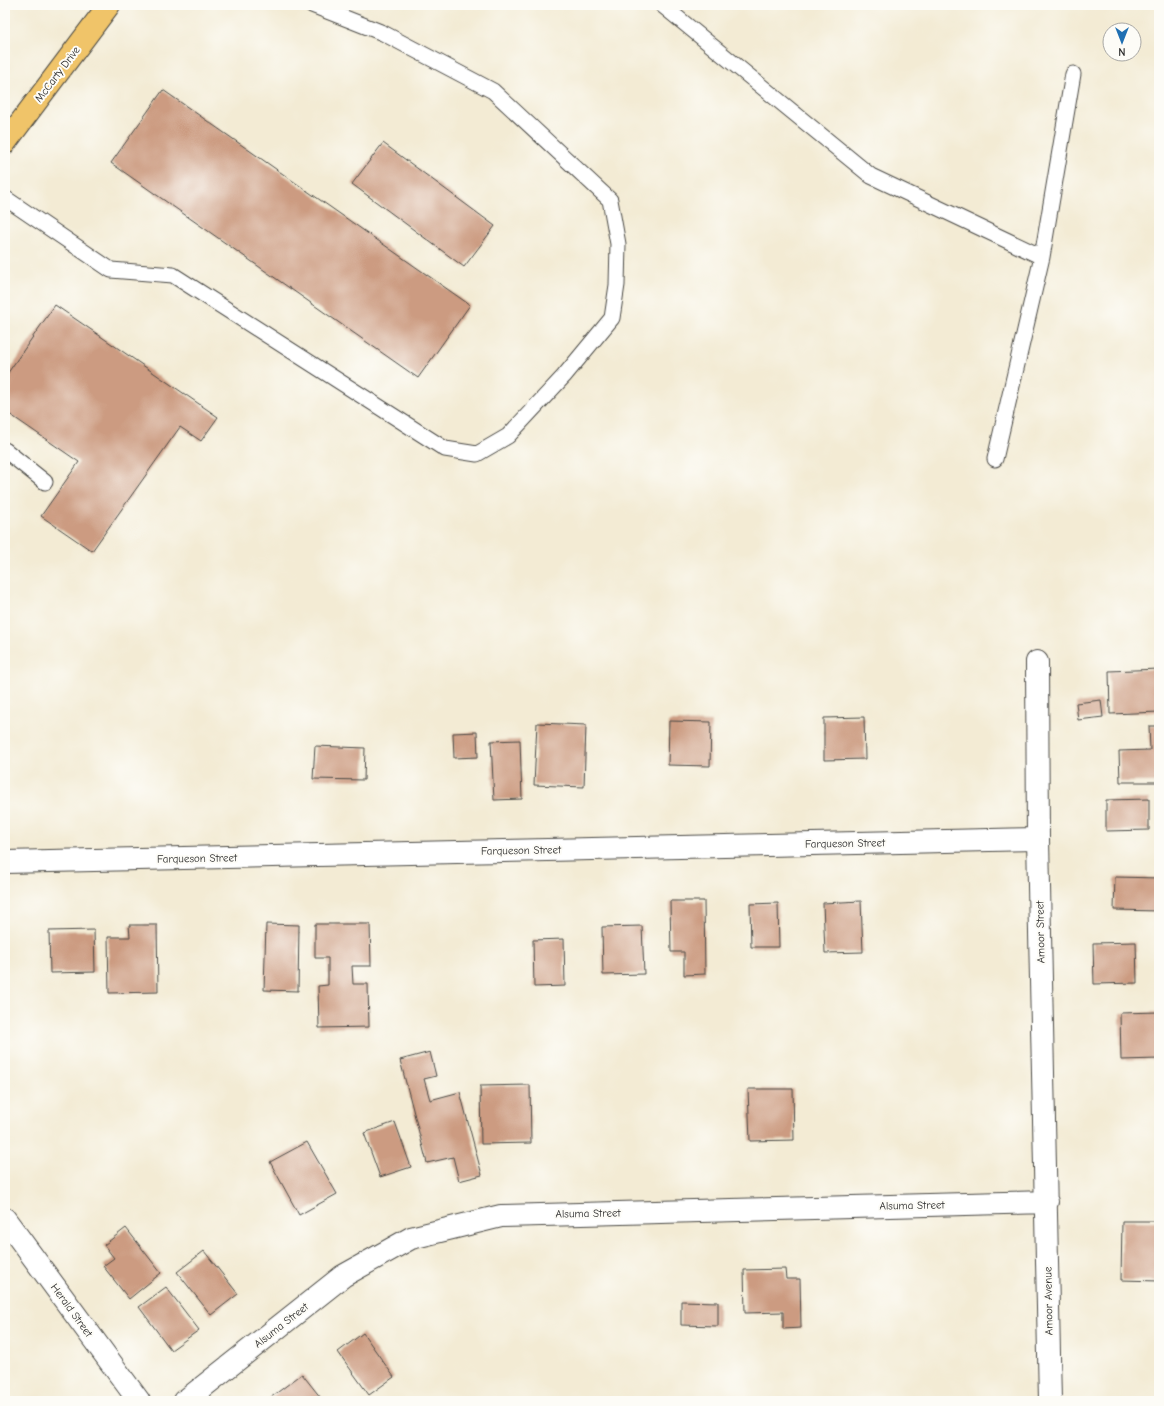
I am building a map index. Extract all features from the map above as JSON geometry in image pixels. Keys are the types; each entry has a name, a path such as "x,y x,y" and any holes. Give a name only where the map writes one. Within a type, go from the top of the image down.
{"main road":[{"name":"McCarty Drive","path":"5,143 109,5"}],"street":[{"name":"Amoor Street","path":"1037,662 1038,839 1047,1202"},
{"name":"Farqueson Street","path":"5,862 1038,839"},
{"name":"Alsuma Street","path":"185,1401 343,1276 411,1238 501,1216 1047,1202"},
{"name":"Amoor Avenue","path":"1047,1202 1050,1401"},
{"name":"Herald Street","path":"5,1219 139,1401"}],"lane":[{"path":"5,198 111,270 173,275 446,449 477,454 508,436 564,376 612,318 617,285 618,244 610,200 493,91 383,32 312,5"},
{"path":"662,5 871,176 1042,257"},
{"path":"995,459 1042,257 1073,74"},
{"path":"5,450 45,482"}],"building":[{"path":"163,90 470,305 418,378 111,163"},
{"path":"383,143 495,226 464,267 352,184"},
{"path":"55,305 218,417 201,441 180,427 92,551 41,516 79,462 5,411 5,377"},
{"path":"1159,669 1159,712 1110,714 1109,671"},
{"path":"1101,700 1103,717 1078,720 1076,703"},
{"path":"864,717 865,759 824,760 824,718"},
{"path":"669,721 711,722 710,766 668,765"},
{"path":"537,723 586,725 584,787 534,785"},
{"path":"1149,726 1159,726 1159,782 1120,782 1119,751 1150,750"},
{"path":"477,732 478,757 454,758 453,733"},
{"path":"520,740 522,799 494,800 491,741"},
{"path":"315,746 365,748 364,780 313,779"},
{"path":"1149,799 1149,830 1106,831 1106,800"},
{"path":"1115,877 1159,878 1159,911 1114,910"},
{"path":"670,901 704,901 705,974 684,975 684,952 671,952"},
{"path":"861,901 863,952 825,953 823,903"},
{"path":"778,903 779,947 751,947 750,904"},
{"path":"266,924 299,925 298,991 264,990"},
{"path":"315,924 370,924 371,966 352,966 353,984 368,984 369,1027 319,1028 318,986 328,985 328,958 315,958"},
{"path":"129,925 157,925 158,992 109,993 108,937 130,937"},
{"path":"642,926 644,974 603,975 602,927"},
{"path":"94,930 95,972 50,973 49,931"},
{"path":"564,939 565,986 534,987 533,940"},
{"path":"1136,942 1137,983 1094,984 1093,943"},
{"path":"1159,1012 1159,1059 1121,1060 1120,1013"},
{"path":"430,1052 436,1076 424,1079 430,1100 460,1092 482,1175 459,1181 453,1157 427,1163 400,1060"},
{"path":"530,1085 531,1143 481,1144 480,1086"},
{"path":"748,1089 793,1089 794,1140 750,1141"},
{"path":"395,1122 411,1167 380,1177 364,1133"},
{"path":"307,1142 337,1194 299,1215 270,1162"},
{"path":"1122,1221 1159,1221 1159,1281 1121,1280"},
{"path":"126,1228 161,1273 129,1299 103,1266 114,1258 104,1245"},
{"path":"204,1251 238,1294 211,1315 177,1272"},
{"path":"785,1269 786,1279 800,1279 801,1328 783,1329 783,1312 745,1313 744,1270"},
{"path":"166,1287 199,1330 171,1350 139,1307"},
{"path":"681,1301 718,1302 718,1326 681,1325"},
{"path":"363,1333 394,1377 369,1395 338,1352"},
{"path":"302,1374 321,1398 317,1401 266,1401"}]}
